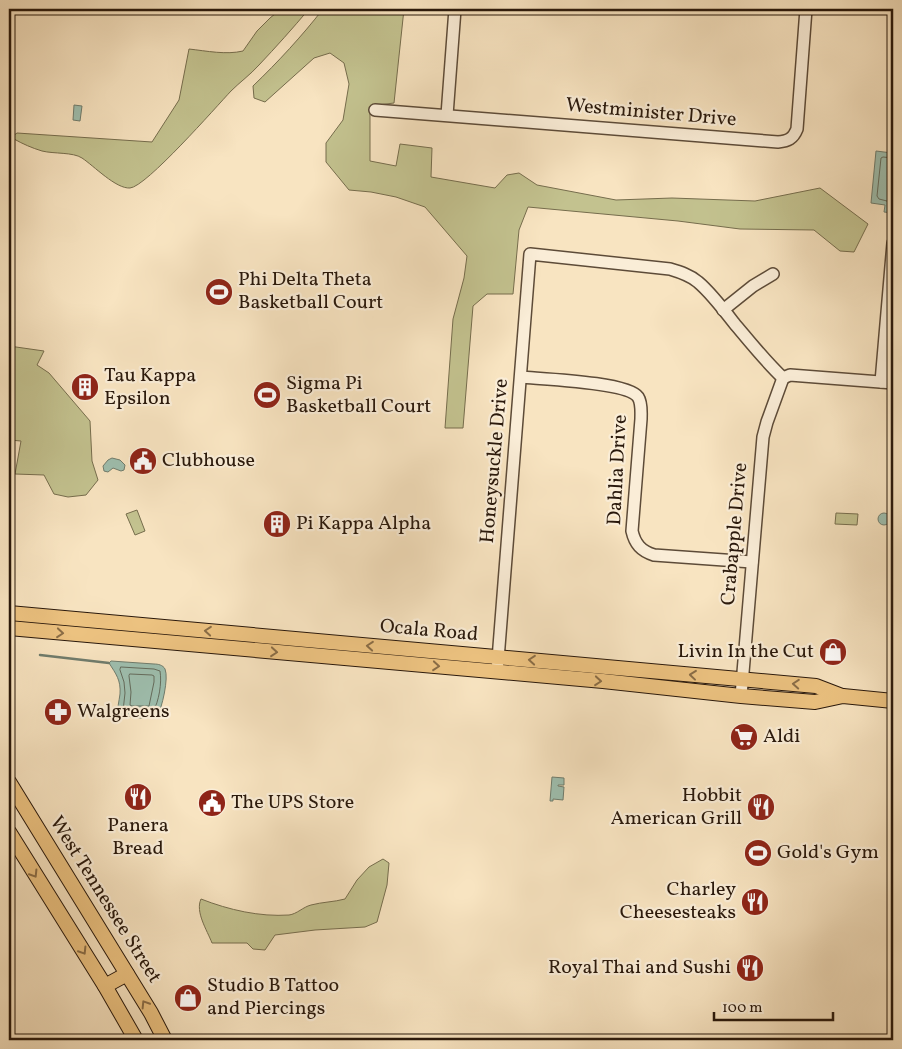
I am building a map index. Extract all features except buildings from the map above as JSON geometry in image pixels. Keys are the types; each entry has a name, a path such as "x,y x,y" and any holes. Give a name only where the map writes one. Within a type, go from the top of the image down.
{"main road":[{"name":"Ocala Road","path":"12,613 816,686 843,696 893,700"},
{"name":"Ocala Road","path":"10,628 621,683 740,696 815,702 843,696"},
{"name":"West Tennessee Street","path":"9,782 151,1013 165,1040"},
{"path":"9,832 105,986 136,1040"},
{"path":"105,986 126,974"}],"street":[{"path":"447,115 455,9"},
{"name":"Westminister Drive","path":"375,110 778,142 786,141 792,139 797,129 806,9"},
{"path":"881,382 893,243"},
{"name":"Honeysuckle Drive","path":"497,672 530,254 670,269 689,276 698,282 723,310"},
{"path":"773,274 753,286 723,310 765,361 783,378 790,375 893,383"},
{"name":"Dahlia Drive","path":"521,377 608,385 626,389 638,396 641,419 632,531 634,539 646,553 752,562"},
{"name":"Crabapple Drive","path":"740,696 763,437 783,378"},
{"path":"10,628 12,613"}],"shaded area":[{"path":"281,9 309,9 256,69 231,91 165,161 150,175 130,188 118,185 78,156 42,151 14,139 13,136 17,133 152,142 179,100 189,49 223,53 243,51 257,31"},
{"path":"323,9 404,9 394,103 370,106 370,161 396,166 400,144 432,148 431,177 495,188 507,175 519,173 537,185 616,200 672,198 755,201 820,188 868,224 854,252 840,251 814,230 740,229 678,221 528,207 519,230 513,294 487,294 473,306 463,428 445,428 453,319 464,278 467,256 425,207 396,197 349,190 326,162 326,143 343,120 349,84 344,63 330,53 314,58 265,102 254,98 253,86 290,49"},
{"name":"Phi Delta Theta Basketball Court","path":"222,283 228,291 215,301 209,293"},
{"path":"9,346 44,351 37,365 49,373 90,421 92,461 98,480 86,495 68,497 54,494 44,475 15,474 21,441 9,440"},
{"name":"Sigma Pi Basketball Court","path":"273,388 275,398 261,402 259,391"},
{"path":"137,510 145,531 135,535 126,514"},
{"path":"836,513 858,514 857,525 835,524"},
{"path":"383,859 389,863 387,885 377,922 365,927 275,935 265,950 253,949 247,943 212,943 202,921 199,910 201,899 245,912 289,915 311,905 345,899 357,880 369,867"}],"water":[{"path":"74,105 82,106 80,121 73,120"},
{"path":"876,151 892,153 890,180 893,181 893,213 884,212 885,205 871,203"},
{"path":"112,458 120,460 125,465 124,470 121,471 113,468 108,472 104,471 103,466"},
{"path":"882,513 886,513 890,519 886,525 882,525 878,521 878,517"},
{"path":"111,661 157,664 165,669 166,686 157,717 141,718 118,715 120,685 118,677 109,663"},
{"path":"552,777 564,778 564,785 558,785 564,787 563,800 553,799 553,801 550,801"}],"waterway":[{"path":"40,655 109,663"}],"place":[{"name":"Phi Delta Theta Basketball Court","path":"219,292"},
{"name":"Tau Kappa Epsilon","path":"85,387"},
{"name":"Sigma Pi Basketball Court","path":"267,395"},
{"name":"Clubhouse","path":"143,461"},
{"name":"Pi Kappa Alpha","path":"277,524"},
{"name":"Livin In the Cut","path":"833,652"},
{"name":"Walgreens","path":"58,712"},
{"name":"Aldi","path":"744,737"},
{"name":"Panera Bread","path":"138,797"},
{"name":"The UPS Store","path":"212,803"},
{"name":"Hobbit American Grill","path":"761,807"},
{"name":"Gold's Gym","path":"758,853"},
{"name":"Charley Cheesesteaks","path":"755,902"},
{"name":"Royal Thai and Sushi","path":"750,968"},
{"name":"Studio B Tattoo and Piercings","path":"188,998"}]}
